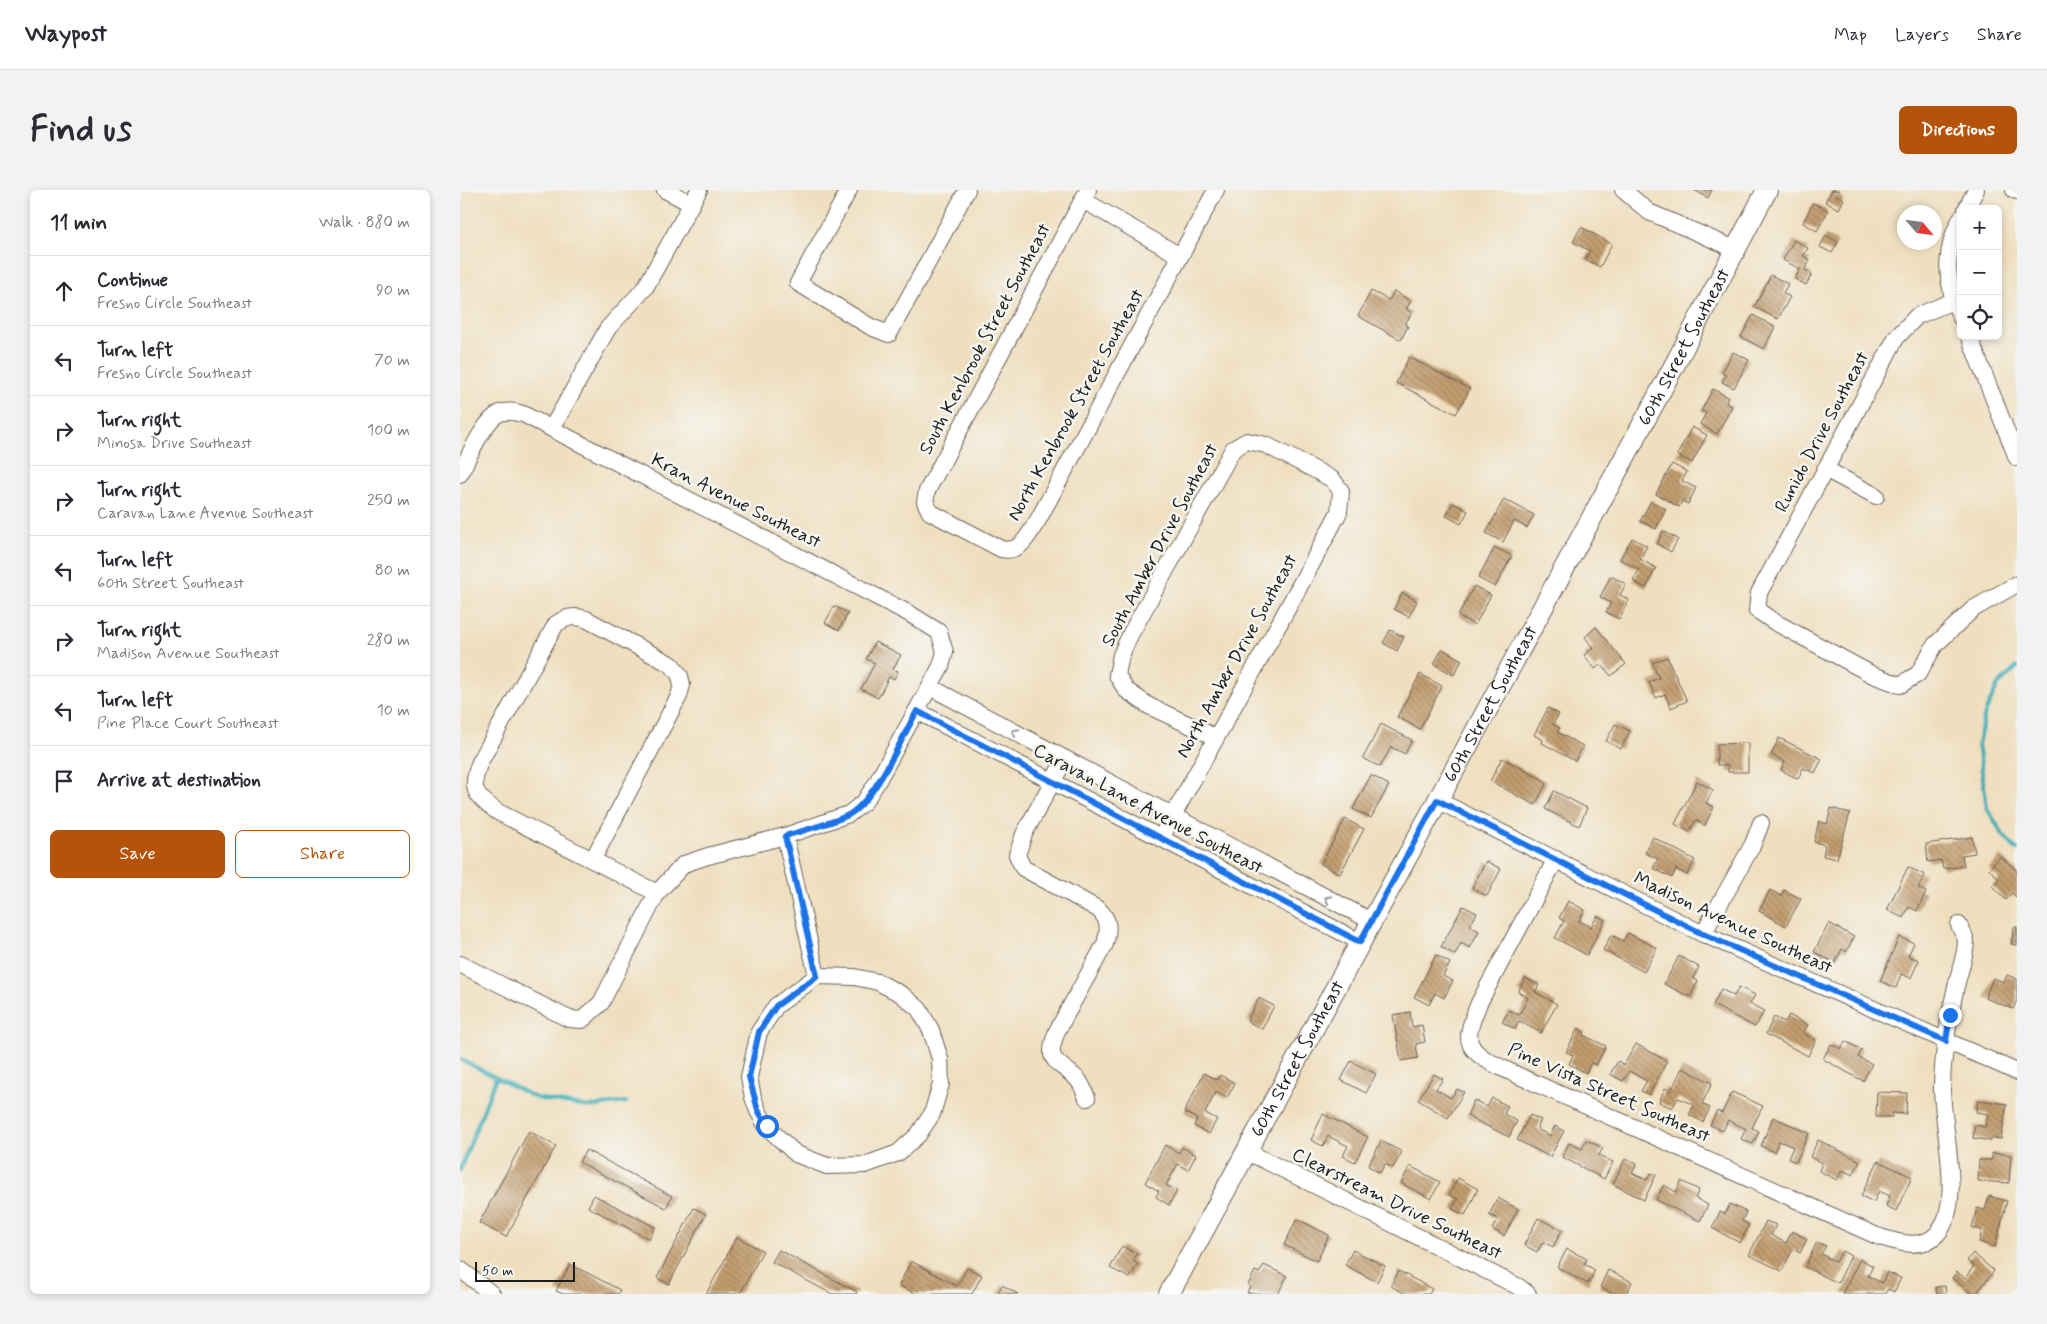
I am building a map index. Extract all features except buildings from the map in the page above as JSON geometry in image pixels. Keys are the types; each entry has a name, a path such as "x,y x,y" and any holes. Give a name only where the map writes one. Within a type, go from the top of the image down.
{"main road":[{"name":"60th Street Southeast","path":"1168,1294 1657,398 1767,190"}],"street":[{"path":"552,428 608,328 645,288 695,197 665,190"},
{"path":"849,190 798,284 871,327 888,334 967,190"},
{"name":"North Kenbrook Street Southeast","path":"932,480 925,502 930,512 1001,549 1010,551 1016,549 1038,520 1216,190"},
{"path":"1623,190 1649,212 1735,249"},
{"path":"1968,205 1976,190"},
{"path":"1085,195 1180,256"},
{"name":"South Kenbrook Street Southeast","path":"932,480 1085,195"},
{"path":"1957,227 1952,238 1947,263 1953,301 1957,310"},
{"name":"Runido Drive Southeast","path":"1953,301 1917,316 1896,338 1759,594 1758,610 1773,621 1873,675 1900,685 1918,674 1934,645 1972,609 2017,584"},
{"path":"1970,340 2017,458"},
{"name":"Kran Avenue Southeast","path":"460,474 492,418 503,412 513,411 552,428 910,614 939,632 945,652 941,666 930,687"},
{"name":"North Amber Drive Southeast","path":"1161,838 1215,737 1239,698 1338,512 1341,491 1333,480 1266,445 1247,441"},
{"name":"South Amber Drive Southeast","path":"1215,737 1149,706 1126,690 1117,675 1121,655 1130,635 1233,449 1247,441"},
{"path":"1825,469 1876,496"},
{"path":"593,859 679,696 682,686 680,676 672,665 577,616 567,617 556,624 480,762 474,777 475,788 482,801 498,812 657,893"},
{"path":"460,964 568,1019 582,1020 601,1003 657,893 684,864 785,836 849,814 864,802 876,784 930,687"},
{"name":"Caravan Lane Avenue Southeast","path":"930,687 1371,921"},
{"name":"Caravan Lane Avenue Southeast","path":"917,711 1360,942"},
{"path":"1065,759 1024,834 1017,855 1023,868 1098,909 1105,915 1108,924 1105,944 1051,1046 1053,1056 1058,1065 1077,1078 1087,1098"},
{"name":"Madison Avenue Southeast","path":"1437,800 1703,934 2017,1072"},
{"path":"1703,934 1753,844 1761,823"},
{"path":"785,836 817,976"},
{"name":"Pine Vista Street Southeast","path":"1556,859 1479,1003 1471,1025 1469,1040 1477,1053 1517,1075 1877,1236 1899,1243 1914,1244 1927,1242 1938,1233 1946,1219 1952,1188 1942,1099 1946,1041"},
{"path":"1946,1041 1966,940 1959,925"},
{"path":"817,976 854,977 878,982 901,994 918,1009 931,1030 940,1059 941,1084 939,1092 932,1114 918,1135 898,1153 865,1166 827,1166 796,1154 767,1126 753,1098 749,1077 759,1032 776,1006 817,976"},
{"name":"Clearstream Drive Southeast","path":"1246,1151 1519,1287 1528,1294"},
{"path":"460,1269 492,1294"}],"waterway":[{"path":"2017,667 1998,685 1985,713 1978,744 1987,808 2003,835 2017,850"},
{"path":"460,1059 536,1098 588,1107 626,1102"},
{"path":"460,1170 496,1078"},
{"path":"2015,1294 2017,1283"}],"route":[{"path":"767,1126 753,1098 749,1077 759,1032 776,1006 817,976 785,836 849,814 864,802 917,711 1360,942 1437,800 1703,934 1946,1041 1950,1015"}]}
